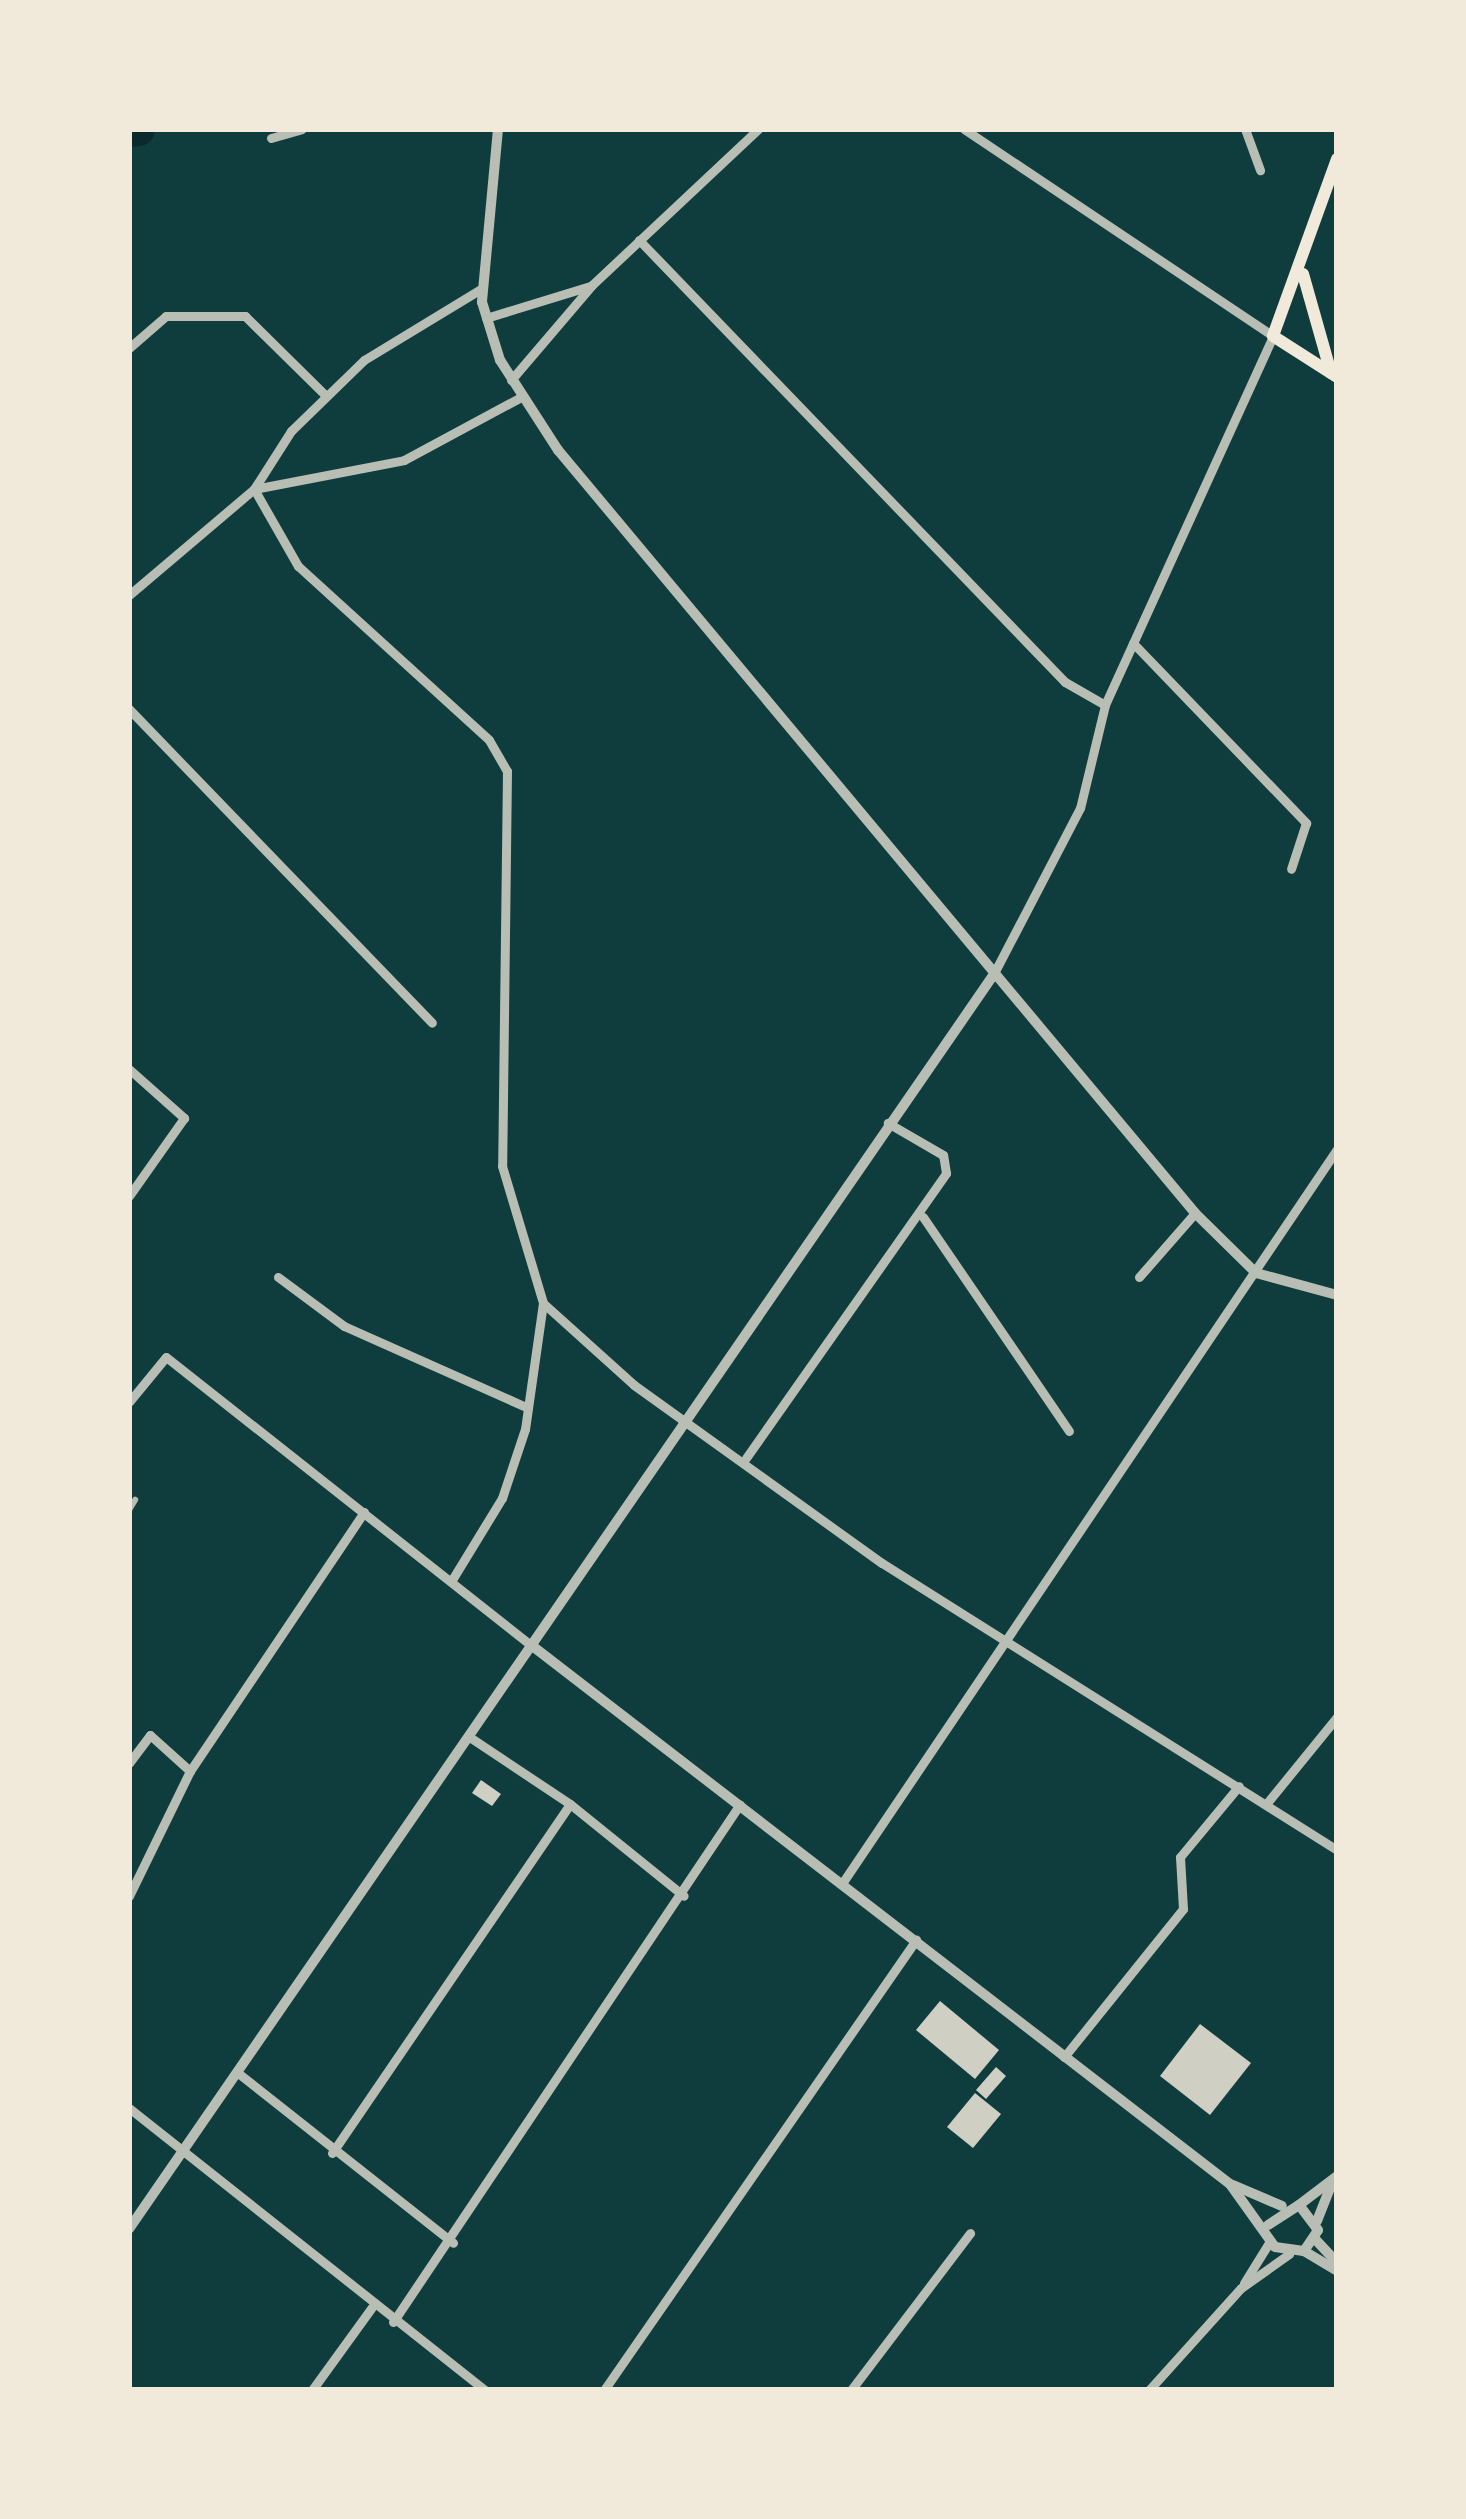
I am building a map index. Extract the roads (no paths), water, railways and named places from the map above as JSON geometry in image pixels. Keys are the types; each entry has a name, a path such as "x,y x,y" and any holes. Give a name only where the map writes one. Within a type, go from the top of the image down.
{"main road":[{"path":"1334,375 1274,336 1303,267 1337,159"},
{"path":"1303,267 1334,375"}],"street":[{"path":"271,138 302,129"},
{"path":"498,129 482,289 486,318 521,397 992,977 1195,1213 1256,1274 1337,1294"},
{"path":"511,380 592,285 758,129"},
{"path":"129,2229 178,2151 536,1648 684,1419 992,977 1080,808 1105,705 1274,336 964,129"},
{"path":"1246,129 1260,170"},
{"path":"639,240 1065,682 1105,705"},
{"path":"486,318 592,285"},
{"path":"129,596 254,490 325,395 401,333 482,289"},
{"path":"129,348 166,316 245,316 325,395"},
{"path":"254,490 404,460 521,397"},
{"path":"254,490 298,566 503,755 502,1166 543,1303 528,1408 502,1498 452,1580"},
{"path":"1133,643 1306,824 1291,868"},
{"path":"129,709 432,1023"},
{"path":"129,1069 184,1118 129,1196"},
{"path":"746,1458 923,1216 945,1160 888,1123"},
{"path":"843,1882 1337,1149"},
{"path":"1139,1277 1195,1213"},
{"path":"923,1216 1069,1431"},
{"path":"278,1277 344,1326 528,1408"},
{"path":"543,1303 684,1419 746,1458 882,1564 1337,1850"},
{"path":"129,1402 166,1357 1230,2184 1268,2225 1270,2241 1241,2288 1149,2390"},
{"path":"129,1510 135,1500"},
{"path":"129,1897 190,1771 364,1512"},
{"path":"1267,1803 1337,1717"},
{"path":"129,1763 150,1735 190,1771"},
{"path":"471,1738 571,1804 684,1896"},
{"path":"1064,2057 1183,1909 1180,1857 1239,1786"},
{"path":"332,2153 571,1804"},
{"path":"393,2322 453,2243 741,1804"},
{"path":"604,2390 916,1940"},
{"path":"238,2072 332,2153 453,2243"},
{"path":"129,2108 372,2307 485,2390"},
{"path":"1230,2184 1282,2206 1299,2205 1335,2178"},
{"path":"1335,2178 1316,2222 1316,2239 1337,2267"},
{"path":"1299,2205 1316,2222"},
{"path":"1268,2225 1282,2206"},
{"path":"850,2390 970,2233"},
{"path":"1241,2288 1316,2239"},
{"path":"1270,2241 1289,2254"},
{"path":"1304,2251 1337,2267"},
{"path":"312,2390 372,2307"}],"waterway":[{"path":"129,130 138,129"}]}
